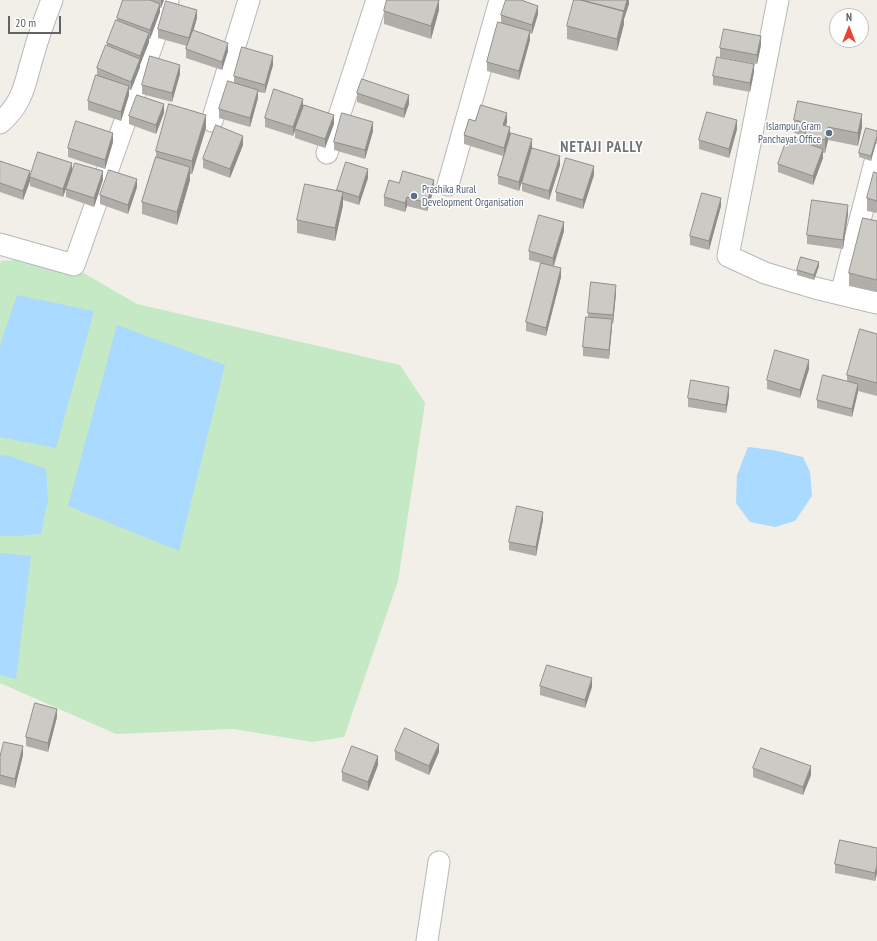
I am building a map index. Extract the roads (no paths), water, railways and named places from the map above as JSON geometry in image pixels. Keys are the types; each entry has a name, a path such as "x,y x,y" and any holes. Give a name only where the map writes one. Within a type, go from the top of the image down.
{"street":[{"path":"0,124 13,112 24,88 33,55 52,0"},
{"path":"0,244 74,265 168,0"},
{"path":"212,121 250,0"},
{"path":"327,153 377,0"},
{"path":"448,185 500,0"},
{"path":"778,0 728,256 772,275 815,288 877,302"},
{"path":"842,290 877,154"},
{"path":"427,941 439,862"}],"water":[{"path":"17,295 94,311 56,448 0,437 0,345"},
{"path":"117,325 225,365 179,551 68,506"},
{"path":"748,447 773,450 803,457 810,472 812,496 795,521 775,527 750,522 736,503 737,475"},
{"path":"0,455 10,456 46,469 48,500 41,534 0,536"},
{"path":"0,553 31,556 16,679 0,675"}],"place":[{"name":"Islampur Gram Panchayat Office","path":"829,133"},
{"name":"Prashika Rural Development Organisation","path":"414,196"}],"district":[{"name":"NETAJI PALLY","path":"602,148"}]}
